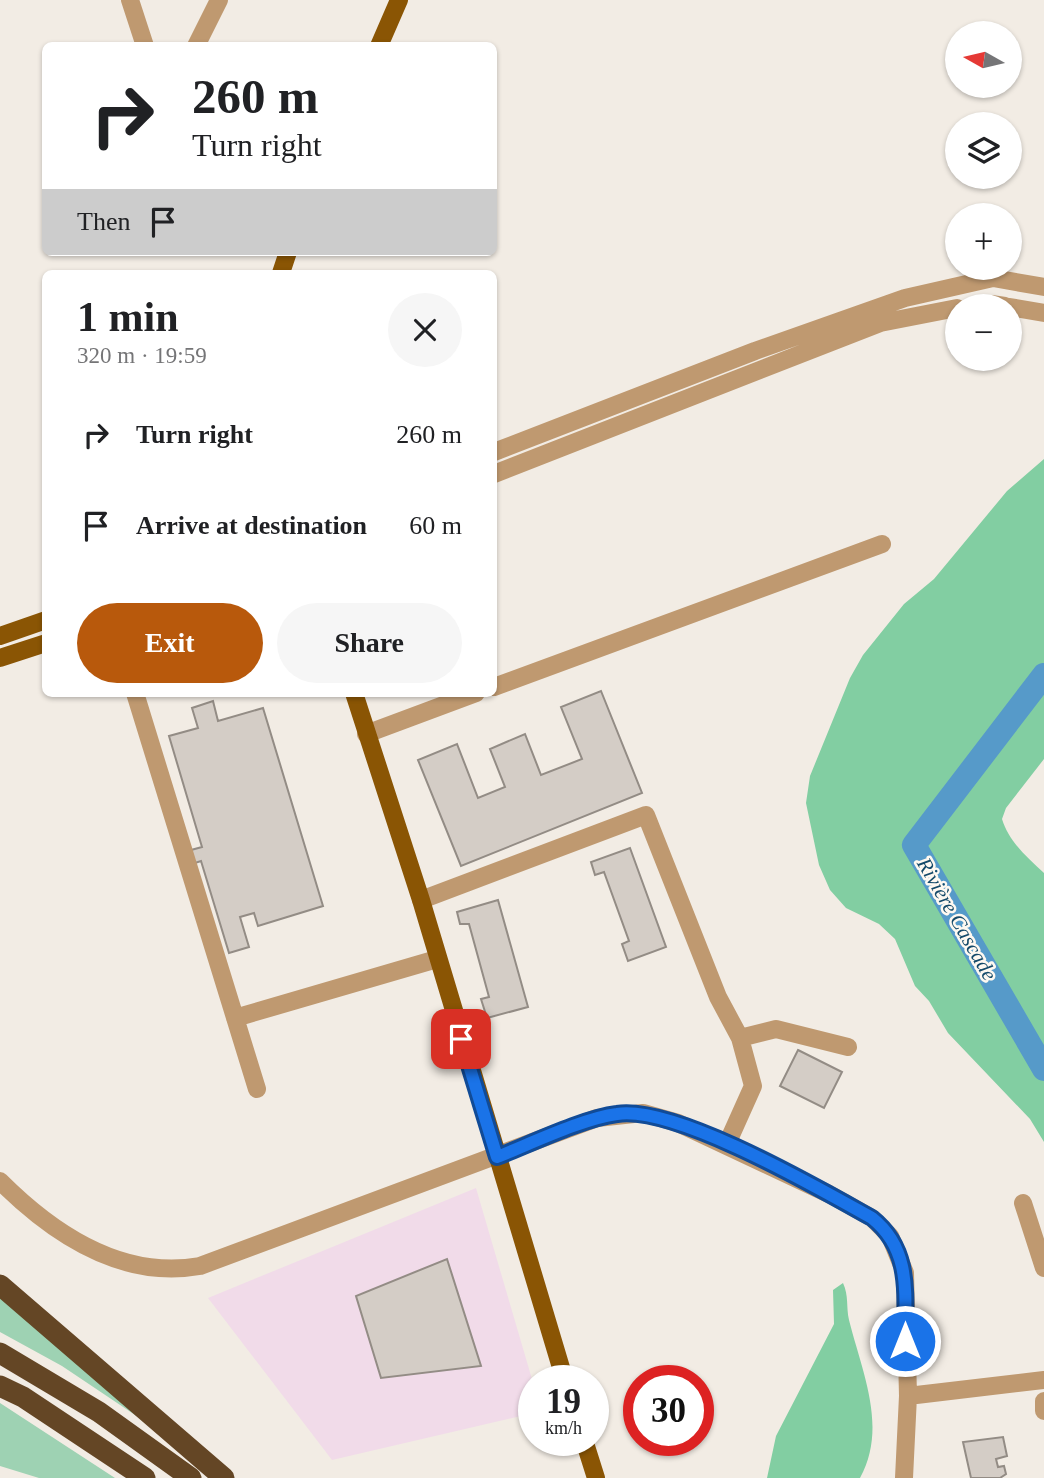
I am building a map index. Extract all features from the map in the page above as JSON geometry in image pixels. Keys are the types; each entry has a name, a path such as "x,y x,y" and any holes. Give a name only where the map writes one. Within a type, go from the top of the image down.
{"highway":[{"path":"0,1285 224,1478"},
{"path":"0,1353 99,1412 191,1478"},
{"path":"0,1386 23,1397 145,1478"}],"main road":[{"path":"381,42 399,0"},
{"path":"0,636 42,621"},
{"path":"0,658 42,644"},
{"path":"355,697 421,900 560,1365"},
{"path":"589,1456 596,1478"}],"street":[{"path":"131,0 144,42"},
{"path":"198,42 219,0"},
{"path":"497,451 755,351 905,298 993,278 1044,287"},
{"path":"1022,309 1044,313"},
{"path":"497,473 880,323 945,310"},
{"path":"497,686 882,544"},
{"path":"136,697 257,1089"},
{"path":"366,734 465,697"},
{"path":"421,900 646,815 718,997 740,1038 753,1086 727,1144"},
{"path":"235,1018 437,959"},
{"path":"740,1038 776,1029 848,1047"},
{"path":"0,1181 33,1213 78,1242 128,1262 182,1269 200,1266 597,1118 630,1112 658,1116 727,1144 872,1218 890,1236 905,1273 908,1396 904,1478"},
{"path":"1023,1203 1044,1268"},
{"path":"908,1396 1044,1381"},
{"path":"1044,1401 1044,1411"}],"shaded area":[{"path":"476,1188 528,1365 518,1365 518,1417 332,1460 208,1298"}],"green space":[{"path":"1044,459 1044,759 1006,808 1002,819 1014,842 1044,873 1044,1142 1030,1119 948,1033 929,1001 915,986 895,939 879,924 846,908 830,890 819,865 806,803 810,776 850,678 863,655 904,604 934,579 1007,491"},
{"path":"843,1283 849,1320 870,1399 872,1439 868,1459 860,1478 767,1478 776,1436 834,1324 833,1290"},
{"path":"0,1297 144,1421 62,1366 0,1332"},
{"path":"0,1403 115,1478 39,1478 0,1466"}],"building":[{"path":"601,691 642,793 461,866 418,760 457,744 478,798 505,787 490,749 525,734 541,775 582,759 561,707"},
{"path":"213,701 218,721 263,708 323,906 258,926 254,913 240,917 249,947 229,953 201,861 195,863 191,850 202,847 169,736 198,728 192,708"},
{"path":"630,848 666,947 628,961 622,944 629,941 604,872 595,875 591,862"},
{"path":"498,900 528,1007 487,1018 481,999 489,997 469,924 460,924 457,912"},
{"path":"798,1050 842,1072 824,1108 780,1086"},
{"path":"447,1259 481,1366 381,1378 356,1296"},
{"path":"1003,1437 1007,1456 996,1459 998,1467 1004,1466 1006,1474 1000,1478 971,1478 963,1442"}],"waterway":[{"name":"Rivière Cascade","path":"1044,675 914,845 1044,1069"}],"route":[{"path":"461,1039 497,1157 597,1118 630,1112 643,1113 678,1123 727,1144 872,1218 890,1236 902,1259 905,1273 905,1341"}]}
